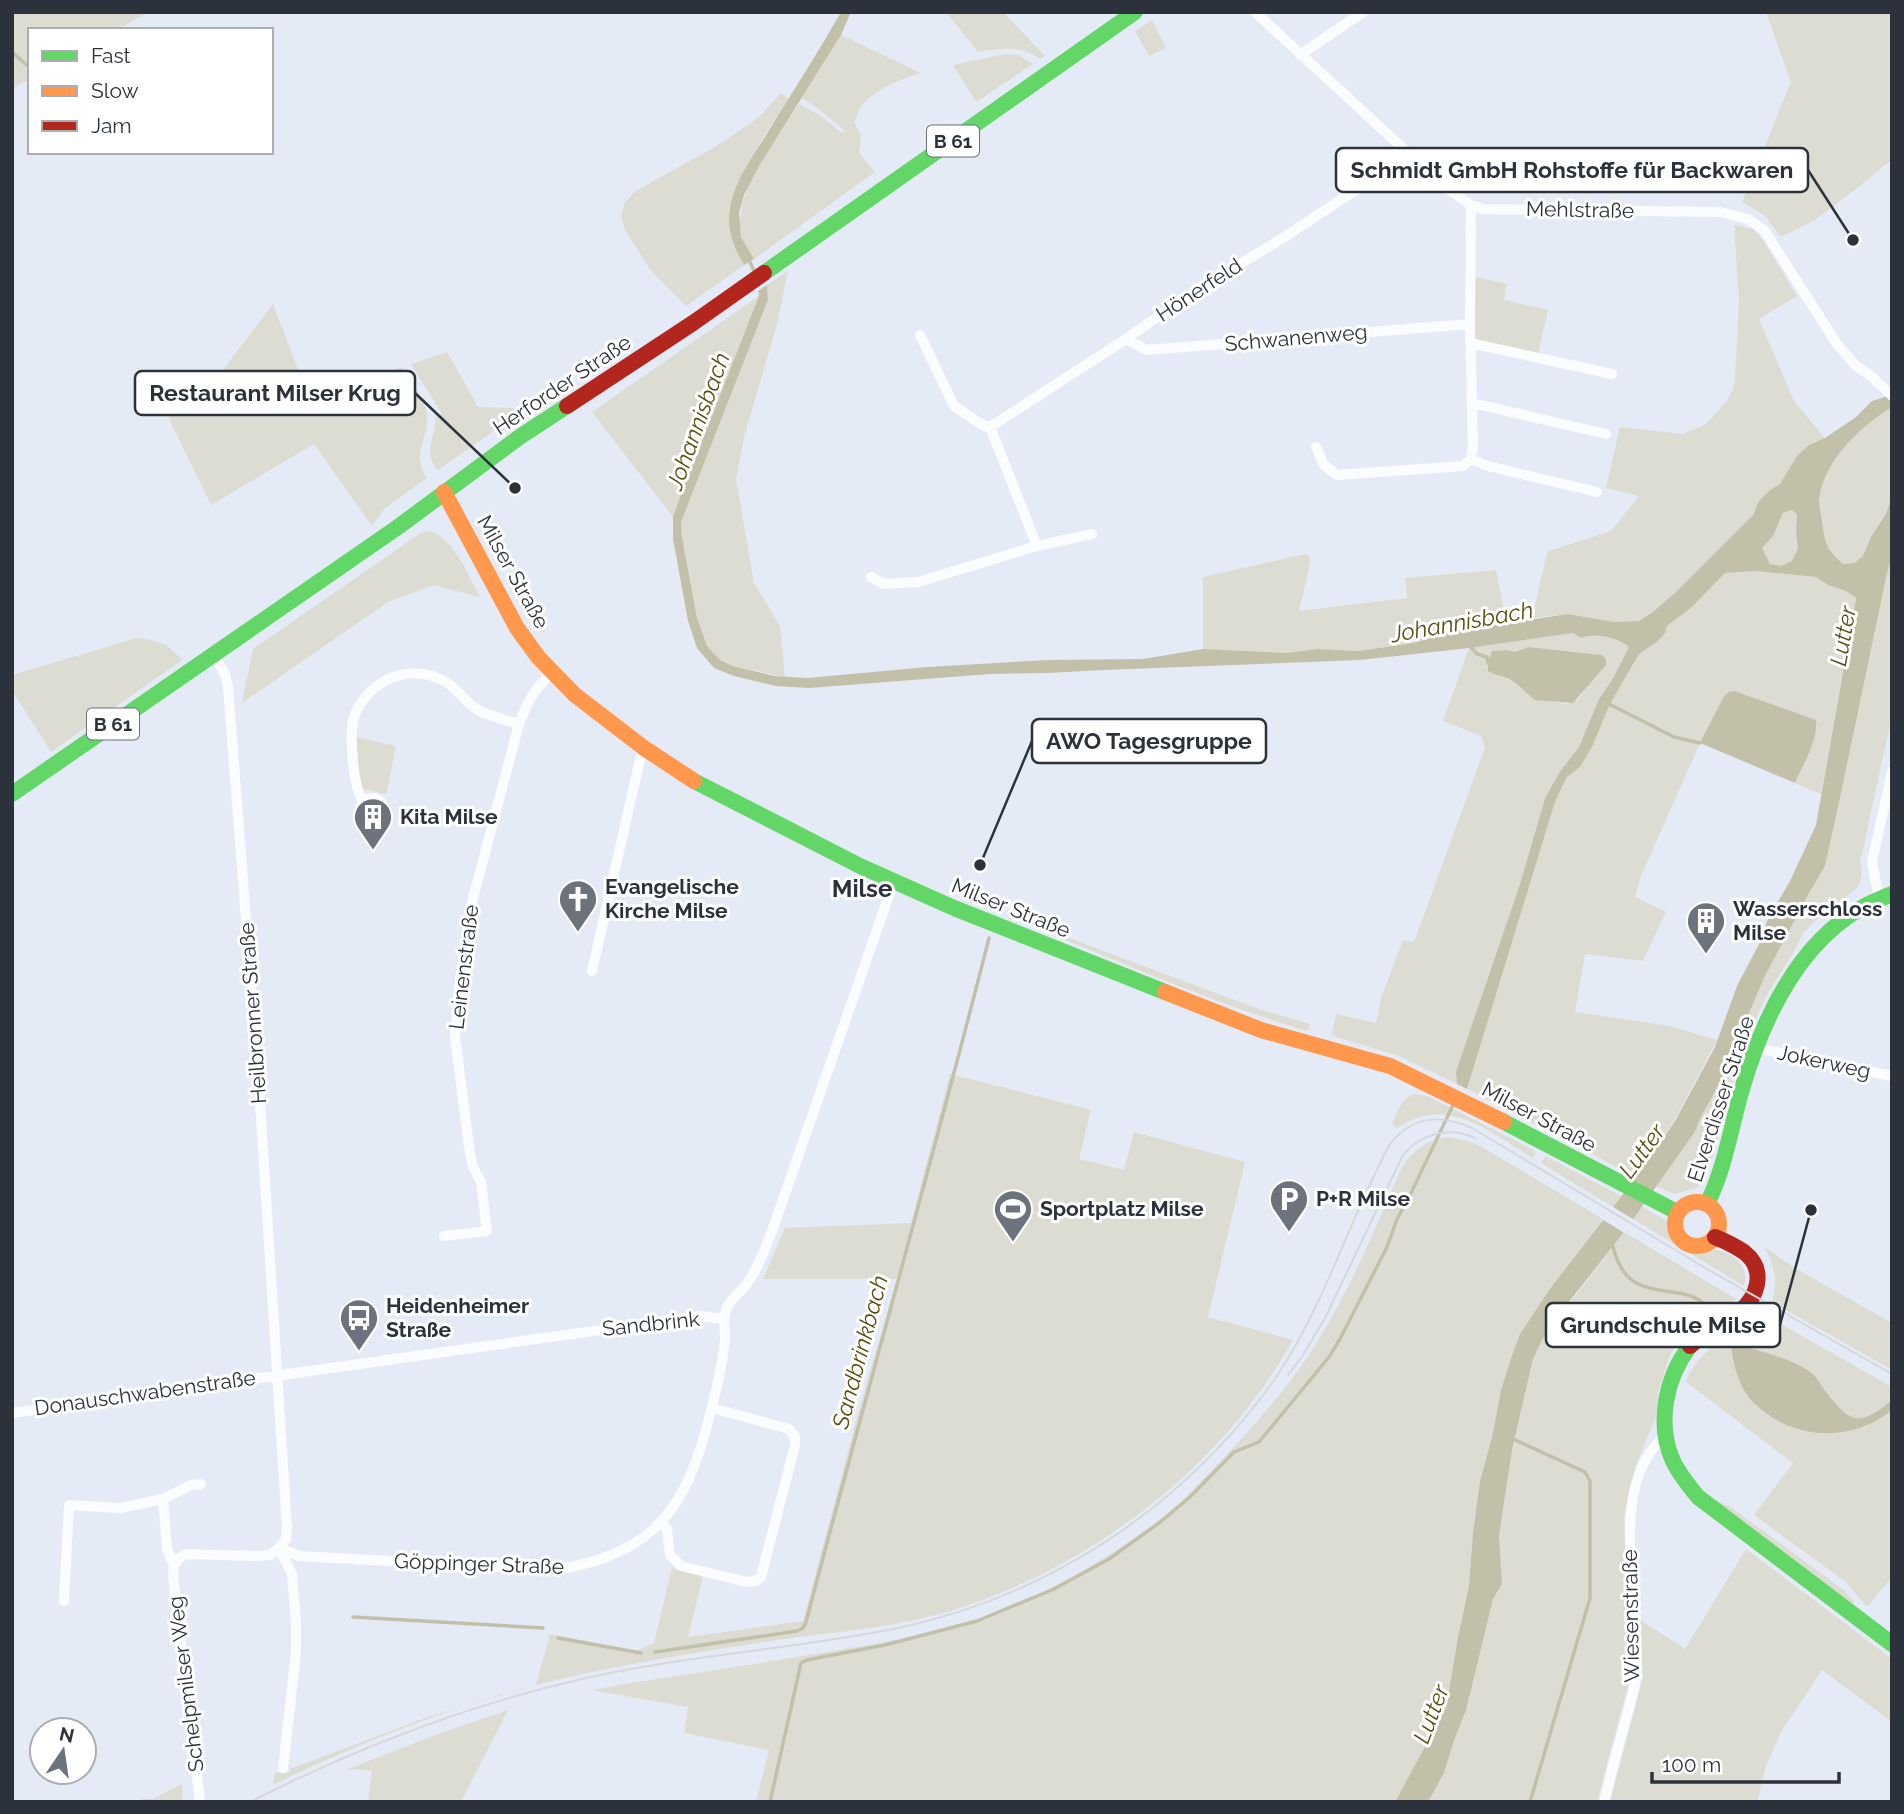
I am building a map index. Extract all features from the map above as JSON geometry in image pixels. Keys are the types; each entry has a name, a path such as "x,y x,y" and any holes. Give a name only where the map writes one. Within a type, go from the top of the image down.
{"main road":[{"name":"Herforder Straße","path":"12,794 398,527 521,436 693,323 1135,12"},
{"name":"Milser Straße","path":"444,492 517,628 552,673 575,695 644,748 709,790 894,881 1072,956 1283,1037 1381,1063 1471,1105 1670,1208"},
{"name":"Elverdisser Straße","path":"1707,1204 1723,1170 1743,1087 1756,1048 1783,989 1805,956 1835,926 1885,896"},
{"path":"1700,1201 1707,1204 1715,1209 1718,1216 1719,1228 1715,1237 1704,1246 1681,1240 1676,1233 1670,1208 1700,1201"},
{"path":"1715,1237 1751,1258 1758,1277 1756,1292 1746,1306 1693,1344 1679,1361 1671,1376 1667,1399 1665,1436 1669,1454 1686,1483 1698,1497 1892,1644"}],"street":[{"name":"Mehlstraße","path":"1255,12 1444,187 1471,205 1483,209 1720,212 1748,219 1764,230 1850,361 1881,384 1892,396"},
{"path":"1300,55 1363,12"},
{"name":"Hönerfeld","path":"990,427 1180,301 1286,236 1409,155"},
{"path":"1316,447 1324,465 1337,475 1463,466 1471,459 1471,205"},
{"name":"Schwanenweg","path":"1126,338 1147,350 1469,324"},
{"path":"920,335 954,405 984,426 990,427 1037,546"},
{"path":"1470,342 1612,374"},
{"path":"1472,403 1606,434"},
{"path":"1471,459 1488,466 1597,492"},
{"path":"871,577 884,584 918,582 1037,546 1092,534"},
{"name":"Heilbronner Straße","path":"214,655 225,674 228,687 259,1087 277,1374"},
{"name":"Leinenstraße","path":"444,1236 487,1231 481,1182 470,1154 455,1037 464,947 471,906 519,724 528,700 552,673"},
{"path":"363,802 357,788 352,742 353,723 363,699 386,679 406,674 432,676 451,685 478,710 519,724"},
{"path":"592,971 644,748"},
{"path":"1885,896 1872,862 1892,771"},
{"name":"Sandbrink","path":"277,1374 699,1316 724,1319 727,1308 747,1285 756,1269 772,1231 894,881"},
{"name":"Jokerweg","path":"1756,1048 1892,1076"},
{"name":"Göppinger Straße","path":"279,1548 299,1556 556,1570 603,1559 645,1537 661,1523 680,1498 691,1477 722,1365 724,1319"},
{"path":"277,1374 287,1528 286,1539 279,1548 292,1574 296,1622 296,1653 283,1768"},
{"name":"Donauschwabenstraße","path":"12,1413 277,1374"},
{"path":"661,1523 667,1529 670,1555 681,1566 747,1582 761,1577 792,1457 794,1437 789,1429 712,1408"},
{"name":"Wiesenstraße","path":"1604,1802 1635,1683 1636,1652 1629,1530 1632,1500 1644,1462 1654,1445 1665,1436"},
{"path":"64,1601 69,1505 120,1508 163,1499 191,1485 201,1484"},
{"name":"Schelpmilser Weg","path":"163,1499 167,1548 174,1566"},
{"name":"Schelpmilser Weg","path":"199,1800 178,1624 174,1566 179,1558 186,1554 258,1556 270,1555 279,1548"}],"shaded area":[{"path":"12,12 148,12 120,28 28,28 28,80 12,89"},
{"path":"841,12 851,12 841,35 759,166 744,195 739,213 741,237 754,259 744,265 730,231 732,199 750,160"},
{"path":"946,12 1003,12 1045,56 1040,59 1025,51 1010,49 978,52"},
{"path":"1766,12 1892,12 1892,159 1815,220 1781,237 1764,215 1742,202 1791,82"},
{"path":"1152,20 1166,48 1149,56 1135,31"},
{"path":"841,35 921,73 880,90 859,110 854,122 861,135 859,153 875,172 754,259 741,235 743,202 758,167 799,104 821,116 842,133 845,131 802,98"},
{"path":"1006,54 1019,55 1033,64 976,102 953,65"},
{"path":"781,93 788,99 741,176 730,210 731,236 744,265 686,306 651,271 624,228 621,216 624,204 634,192 713,148 751,123"},
{"path":"1734,225 1753,229 1763,240 1797,296 1759,319 1794,401 1825,438 1803,451 1782,481 1764,496 1753,515 1678,590 1639,621 1614,622 1568,614 1532,618 1547,552 1611,531 1639,496 1606,488 1620,427 1683,434 1706,424 1727,401 1735,377 1739,301"},
{"path":"788,271 777,324 744,437 736,479 754,583 780,626 785,677 733,666 720,660 707,646 697,618 681,521 768,301 767,285"},
{"path":"1472,276 1507,284 1504,300 1548,310 1538,354 1472,339"},
{"path":"767,285 768,300 681,522 697,618 707,646 720,660 733,666 774,676 808,678 1047,660 1143,659 1203,649 1288,653 1317,649 1359,651 1413,643 1457,631 1568,614 1614,622 1639,621 1678,590 1753,515 1759,501 1780,484 1797,456 1809,445 1825,438 1856,417 1872,401 1888,396 1892,400 1892,407 1868,424 1836,458 1822,485 1819,500 1827,545 1843,564 1854,563 1863,556 1892,497 1892,556 1825,866 1764,978 1731,1062 1694,1133 1624,1232 1561,1312 1543,1338 1533,1359 1512,1450 1499,1536 1502,1584 1493,1599 1466,1710 1444,1773 1428,1802 1395,1802 1446,1708 1469,1586 1480,1481 1511,1358 1520,1334 1549,1290 1640,1172 1675,1121 1715,1047 1737,986 1816,825 1856,598 1816,577 1754,571 1725,573 1692,607 1667,626 1658,641 1639,654 1610,704 1592,747 1580,767 1567,777 1555,802 1467,1089 1457,1084 1456,1072 1520,884 1545,798 1559,773 1579,747 1599,699 1629,647 1613,638 1581,638 1573,633 1360,660 990,674 809,688 776,686 734,676 714,668 697,648 688,621 673,539 673,517 759,296 758,291","holes":["1792,510 1797,514 1798,548 1792,561 1781,566 1770,564 1762,548 1773,536 1783,513"]},
{"path":"759,296 680,497 673,517 592,412"},
{"path":"273,304 309,398 402,367 424,403 427,424 420,462 427,478 385,508 372,526 314,444 211,505 162,404 219,375"},
{"path":"447,352 478,407 514,408 514,417 438,470 433,464 430,452 436,417 442,414 411,364"},
{"path":"1892,407 1891,502 1863,556 1854,563 1842,564 1829,550 1825,540 1819,505 1822,485 1845,446 1868,424"},
{"path":"1792,510 1797,514 1798,548 1792,561 1781,566 1770,564 1762,548 1773,536 1783,513"},
{"path":"428,531 436,534 452,548 480,597 434,585 388,602 242,703 253,649 412,539"},
{"path":"1306,554 1311,559 1299,611 1407,598 1405,578 1496,570 1506,623 1457,631 1413,643 1359,651 1317,649 1288,653 1203,649 1203,577"},
{"path":"1892,556 1892,715 1860,863 1860,882 1857,888 1803,933 1765,998 1744,1046 1714,1153 1701,1182 1697,1188 1674,1194 1655,1186 1694,1133 1731,1062 1764,978 1825,866"},
{"path":"1754,571 1816,577 1856,598 1821,794 1795,783 1817,727 1724,696 1700,743 1641,876 1635,897 1666,912 1643,961 1585,954 1575,1012 1669,1026 1717,1040 1674,1121 1636,1177 1467,1089 1555,802 1567,777 1580,767 1592,747 1610,704 1639,654 1658,641 1667,626 1692,607 1725,573"},
{"path":"1573,633 1581,638 1613,638 1630,646 1599,699 1579,747 1559,773 1545,798 1520,884 1456,1078 1457,1084 1399,1056 1332,1034 1336,1014 1376,1023 1381,998 1403,940 1414,942 1485,748 1481,736 1443,721 1469,648","holes":["1529,647 1597,654 1590,683 1578,699 1566,704 1529,696 1521,686 1503,676 1507,650 1515,652"]},
{"path":"137,638 162,644 182,660 51,752 12,690 12,675"},
{"path":"1529,647 1602,655 1606,659 1606,665 1573,703 1535,700 1511,680 1488,671 1492,651 1515,652"},
{"path":"1734,691 1816,720 1812,744 1795,783 1700,743 1724,696"},
{"path":"356,737 396,746 386,794 364,789 360,785"},
{"path":"1066,937 1256,1008 1310,1024 1309,1029 1307,1031 1276,1022 1215,1000 1065,940"},
{"path":"950,1074 1091,1110 1079,1159 1124,1170 1134,1132 1245,1162 1208,1317 1293,1340 1263,1387 1228,1431 1189,1472 1146,1509 1051,1570 1000,1593 947,1612 892,1624 663,1658 532,1686 536,1685 550,1634 636,1651 654,1643 672,1568 703,1576 688,1637 803,1621 897,1279 763,1279 785,1228 911,1223"},
{"path":"1414,1094 1427,1096 1532,1149 1535,1154 1533,1158 1484,1128 1451,1116 1416,1118 1397,1128 1392,1124 1398,1111 1406,1099"},
{"path":"1448,1137 1480,1146 1603,1219 1549,1290 1520,1334 1511,1358 1480,1481 1469,1586 1446,1708 1395,1802 756,1802 769,1750 684,1733 688,1707 592,1690 870,1645 951,1628 1042,1593 1114,1552 1181,1502 1230,1451 1299,1370 1334,1314 1365,1252 1402,1167 1421,1147"},
{"path":"1545,1157 1621,1196 1613,1207 1541,1163"},
{"path":"1641,1206 1665,1220 1675,1241 1681,1247 1690,1250 1713,1249 1733,1257 1742,1266 1744,1286 1633,1219"},
{"path":"1624,1232 1736,1299 1726,1309 1686,1333 1670,1355 1658,1392 1656,1416 1636,1465 1624,1516 1630,1678 1597,1802 1428,1802 1444,1773 1493,1599 1502,1584 1499,1536 1512,1450 1533,1359 1543,1338"},
{"path":"1764,1247 1795,1268 1892,1323 1892,1370 1772,1302 1774,1274"},
{"path":"1765,1315 1892,1387 1892,1400 1870,1415 1854,1418 1840,1408 1809,1372 1732,1342 1864,1427 1892,1410 1892,1577 1867,1607 1846,1582 1754,1515 1793,1463 1686,1382 1691,1370 1708,1350"},
{"path":"1731,1342 1786,1359 1806,1369 1840,1408 1854,1418 1870,1415 1892,1400 1892,1410 1876,1421 1840,1432 1821,1433 1785,1424 1768,1415 1744,1390 1737,1374"},
{"path":"1697,1486 1732,1508 1845,1591 1854,1602 1850,1605 1736,1519"},
{"path":"1746,1549 1892,1659 1892,1722 1822,1670 1781,1732 1766,1766 1757,1802 1610,1802 1643,1678 1639,1619 1685,1649"},
{"path":"465,1706 386,1735 273,1785 275,1773 289,1773 290,1769 428,1717"},
{"path":"508,1710 461,1802 368,1802 372,1771 348,1769 438,1734"},
{"path":"182,1784 183,1802 136,1802 153,1799"}],"pier":[{"path":"1610,1205 1636,1221 1626,1234 1600,1218"}],"waterway":[{"path":"12,52 28,66"},
{"name":"Johannisbach","path":"748,258 755,273"},
{"path":"1469,645 1477,654 1487,657 1488,663"},
{"path":"1607,703 1674,737 1700,743"},
{"name":"Sandbrinkbach","path":"655,1652 797,1631 803,1628 806,1622 989,938"},
{"path":"770,1802 801,1663 977,1621 1054,1589 1109,1559 1189,1498 1234,1452 1259,1442 1329,1357 1340,1339 1387,1247 1397,1219 1454,1103"},
{"path":"1612,1243 1620,1266 1632,1280 1648,1288 1693,1297 1711,1312"},
{"path":"1511,1438 1585,1472 1590,1481 1590,1598 1530,1802"},
{"name":"Sandbrinkbach","path":"353,1617 543,1628"},
{"name":"Sandbrinkbach","path":"558,1638 641,1653"}],"tram line":[{"path":"250,1802 385,1741 431,1723 524,1694 620,1671 898,1628 952,1614 1004,1595 1054,1572 1102,1544 1147,1512 1189,1476 1228,1437 1264,1394 1302,1335 1390,1144 1408,1127 1428,1120 1461,1123 1472,1128 1707,1269 1892,1374"},
{"path":"1288,1375 1325,1318 1403,1155 1418,1142 1436,1134 1465,1134 1475,1138"}],"traffic: fast":[{"path":"764,273 1135,12"},
{"path":"12,794 398,527 521,436 567,406"},
{"path":"694,781 860,866 954,908 1165,992"},
{"path":"1707,1204 1722,1165 1748,1069 1784,989 1799,965 1839,923 1863,907 1892,894"},
{"path":"1504,1122 1677,1212"},
{"path":"1690,1346 1675,1372 1666,1401 1665,1431 1668,1446 1681,1475 1698,1497 1892,1644"}],"traffic: slow":[{"path":"444,492 517,628 538,657 575,695 644,748 694,781"},
{"path":"1165,992 1261,1030 1390,1066 1504,1122"},
{"path":"1697,1202 1706,1203 1713,1208 1718,1215 1719,1224 1718,1233 1713,1240 1706,1245 1697,1246 1688,1245 1681,1240 1676,1233 1675,1224 1676,1215 1681,1208 1688,1203 1697,1202"}],"traffic: jam":[{"path":"567,406 764,273"},
{"path":"1690,1346 1746,1306 1757,1282 1755,1266 1751,1259 1741,1250 1715,1237"}],"place":[{"name":"Schmidt GmbH Rohstoffe für Backwaren","path":"1853,240"},
{"name":"Restaurant Milser Krug","path":"515,488"},
{"name":"Kita Milse","path":"373,851"},
{"name":"AWO Tagesgruppe","path":"980,865"},
{"name":"Evangelische Kirche Milse","path":"578,933"},
{"name":"Wasserschloss Milse","path":"1706,955"},
{"name":"Grundschule Milse","path":"1811,1210"},
{"name":"P+R Milse","path":"1289,1233"},
{"name":"Sportplatz Milse","path":"1013,1243"},
{"name":"Heidenheimer Straße","path":"359,1352"}],"district":[{"name":"Milse","path":"862,889"}],"water label":[{"name":"Lutter","path":"1843,636"},
{"name":"Lutter","path":"1642,1151"},
{"name":"Lutter","path":"1431,1714"}]}
